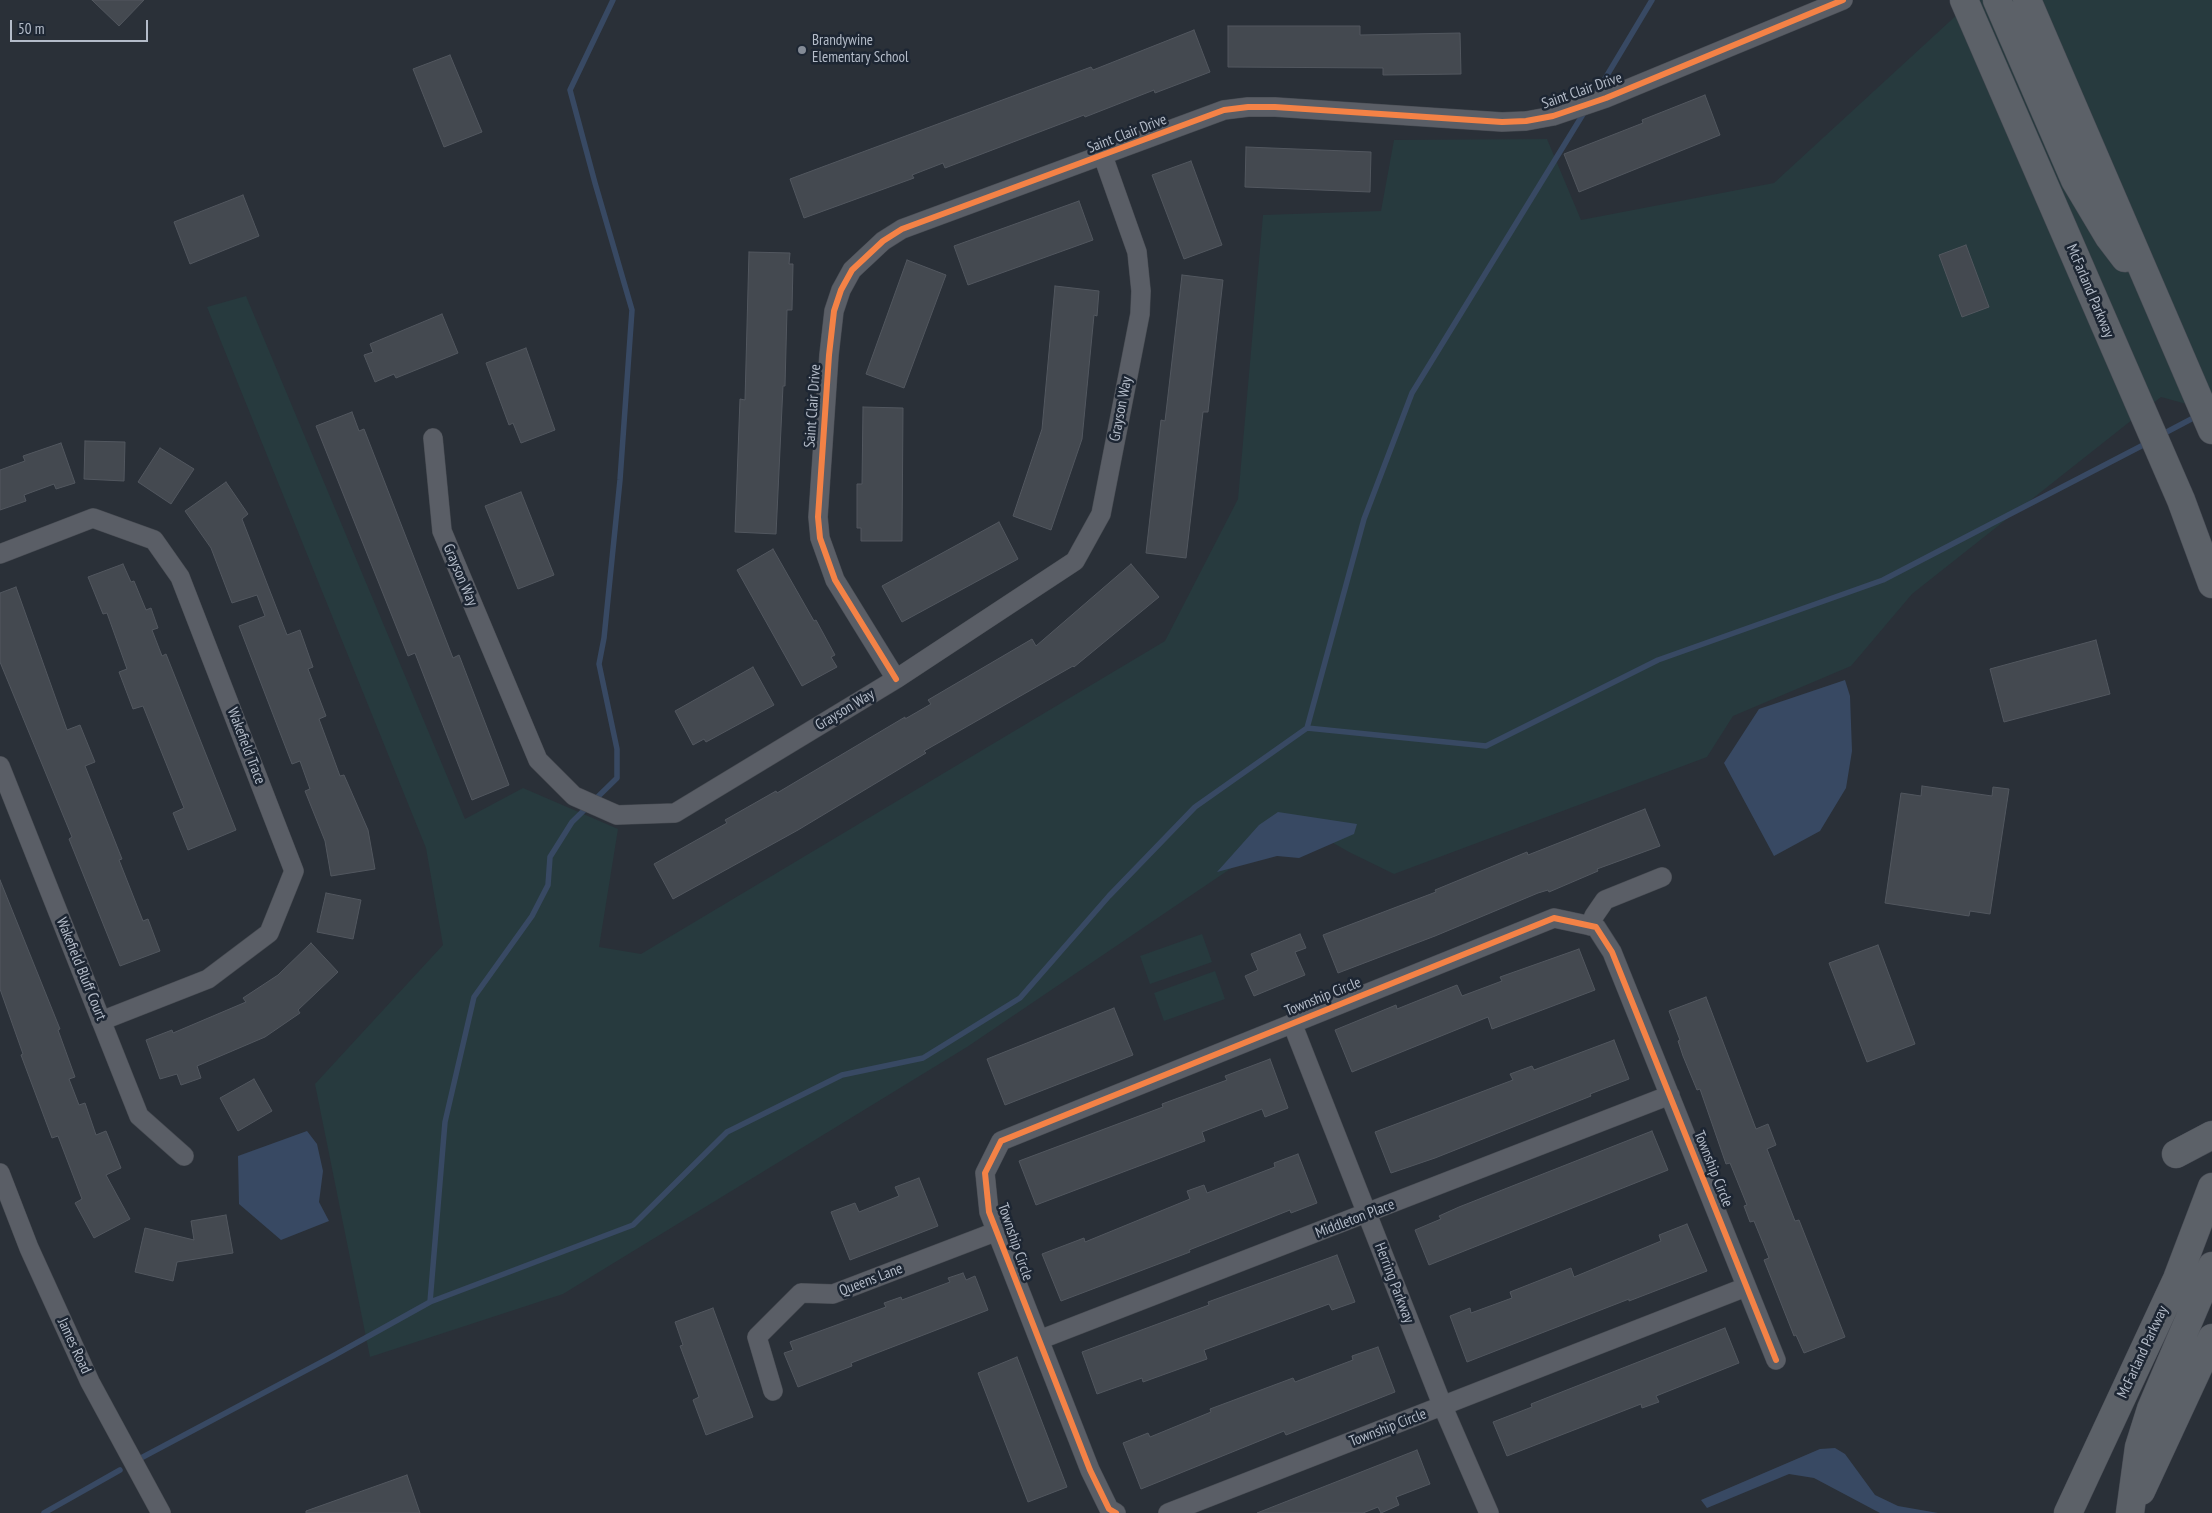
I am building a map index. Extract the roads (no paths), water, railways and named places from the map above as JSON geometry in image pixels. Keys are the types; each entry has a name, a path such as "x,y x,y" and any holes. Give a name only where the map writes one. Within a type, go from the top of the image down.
{"main road":[{"name":"McFarland Parkway","path":"1964,0 2181,500 2212,584"},
{"path":"1997,0 2075,180 2109,237 2149,286"},
{"path":"2027,0 2212,430"},
{"path":"2176,1154 2212,1135"},
{"name":"McFarland Parkway","path":"2068,1513 2177,1280 2212,1187"},
{"path":"2130,1513 2139,1447 2152,1409 2212,1266"},
{"path":"2130,1513 2212,1338"}],"street":[{"name":"Saint Clair Drive","path":"896,679 835,580 820,538 818,517 828,354 834,310 841,290 852,270 883,241 902,229 1224,110 1248,107 1502,122 1526,121 1553,116 1606,98 1843,0"},
{"name":"Grayson Way","path":"433,438 442,531 538,760 574,796 617,815 675,813 896,679 1076,561 1101,514 1140,314 1140,270 1132,234 1103,156"},
{"name":"Wakefield Trace","path":"0,554 93,518 154,540 180,577 294,871 269,933 208,979 101,1021"},
{"name":"Wakefield Bluff Court","path":"0,766 139,1116 184,1156"},
{"path":"1590,926 1594,916 1605,900 1662,877"},
{"name":"Township Circle","path":"1116,1513 1109,1509 1090,1470 995,1232 989,1212 985,1172 1001,1141 1292,1022 1554,918 1596,928 1612,952 1776,1360"},
{"name":"Herring Parkway","path":"1292,1022 1443,1407 1489,1513"},
{"name":"Middleton Place","path":"1039,1340 1670,1095"},
{"name":"James Road","path":"0,1173 29,1248 90,1382 161,1513"},
{"name":"Queens Lane","path":"773,1392 756,1337 801,1293 833,1294 995,1232"},
{"name":"Township Circle","path":"1168,1513 1746,1287"}],"water":[{"path":"1845,680 1850,696 1852,751 1846,788 1820,831 1774,856 1724,763 1759,709"},
{"path":"1278,812 1357,824 1354,834 1299,858 1277,856 1217,872 1259,825"},
{"path":"307,1131 317,1144 323,1171 319,1202 329,1221 281,1240 239,1204 238,1156"},
{"path":"1835,1448 1845,1454 1875,1495 1898,1506 1938,1513 1880,1513 1814,1478 1789,1474 1707,1508 1701,1500 1820,1449"}],"waterway":[{"path":"430,1302 445,1122 474,997 532,916 548,885 550,857 572,822 617,778 617,749 599,664 604,638 620,480 632,310 570,90 613,0"},
{"path":"1594,97 1652,0"},
{"path":"141,1458 430,1302 633,1225 727,1132 842,1075 923,1058 1020,998 1109,896 1195,807 1307,728 1364,519 1412,393 1585,111"},
{"path":"2161,435 2197,416"},
{"path":"1307,728 1486,746 1658,660 1883,580 2149,442"},
{"path":"44,1513 120,1470"}],"place":[{"name":"Brandywine Elementary School","path":"802,50"}]}
